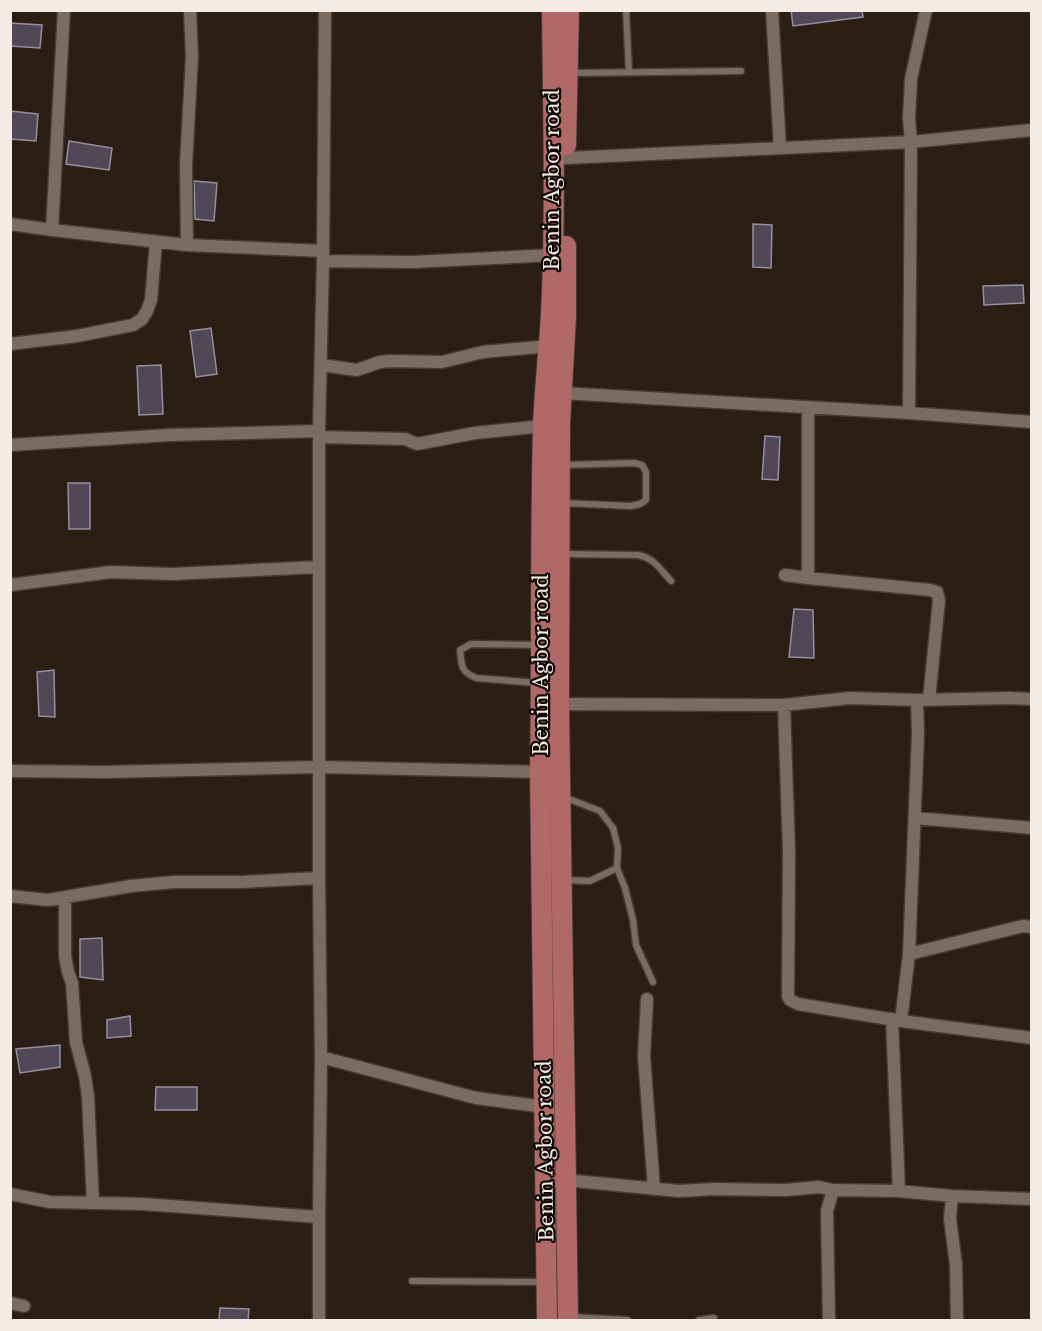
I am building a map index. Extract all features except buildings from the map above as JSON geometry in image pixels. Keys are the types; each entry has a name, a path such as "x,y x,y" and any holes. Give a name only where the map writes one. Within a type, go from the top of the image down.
{"highway":[{"name":"Benin Agbor road","path":"552,10 553,255 543,426 540,772 545,1107 555,1181 568,1318"},
{"name":"Benin Agbor road","path":"547,1320 546,1282 555,1181 561,880 560,423 566,317 569,10"}],"street":[{"path":"51,230 64,10"},
{"path":"187,245 186,165 192,56 190,10"},
{"path":"319,1320 321,1057 319,434 325,10"},
{"path":"772,10 780,148"},
{"path":"909,413 909,119 911,79 926,10"},
{"path":"566,158 910,142 1032,130"},
{"path":"10,224 187,245 412,262 553,255"},
{"path":"10,344 77,336 133,325 142,320 151,300 156,242"},
{"path":"321,365 357,370 380,362 442,362 483,352 549,346"},
{"path":"562,393 1032,422"},
{"path":"808,408 808,578"},
{"path":"10,445 169,435 319,434 405,439 417,444 475,433 543,426"},
{"path":"10,585 111,572 172,574 319,567"},
{"path":"785,575 930,590 937,592 939,601 918,734 909,954 896,1020 899,1191"},
{"path":"559,704 784,705 838,699 1032,699"},
{"path":"784,705 789,852 788,996 790,1000 798,1004 896,1020 1032,1038"},
{"path":"10,771 106,772 319,767 540,772"},
{"path":"915,818 1032,828"},
{"path":"10,896 48,900 130,886 174,882 241,882 319,878"},
{"path":"65,897 65,956 72,983 76,1042 88,1097 93,1203"},
{"path":"909,954 1023,926 1032,927"},
{"path":"647,999 644,1056 654,1189"},
{"path":"321,1057 476,1098 545,1107"},
{"path":"555,1181 680,1191 786,1190 819,1187 832,1190 899,1191 952,1196 1032,1199"},
{"path":"829,1320 827,1211 832,1190"},
{"path":"10,1194 50,1202 144,1204 319,1217"},
{"path":"952,1196 951,1219 956,1265 957,1320"},
{"path":"10,1303 24,1306"}],"lane":[{"path":"626,10 629,72"},
{"path":"567,73 741,71"},
{"path":"560,465 634,463 642,465 646,471 646,500 632,506 560,503"},
{"path":"560,554 647,557 671,581"},
{"path":"541,645 471,644 460,651 462,669 476,678 542,684"},
{"path":"560,795 600,811 613,828 618,848 617,868 626,888 636,945 653,982"},
{"path":"561,880 590,881 617,868"},
{"path":"412,1281 546,1282"},
{"path":"568,1318 628,1320"},
{"path":"699,1320 714,1318"}]}
